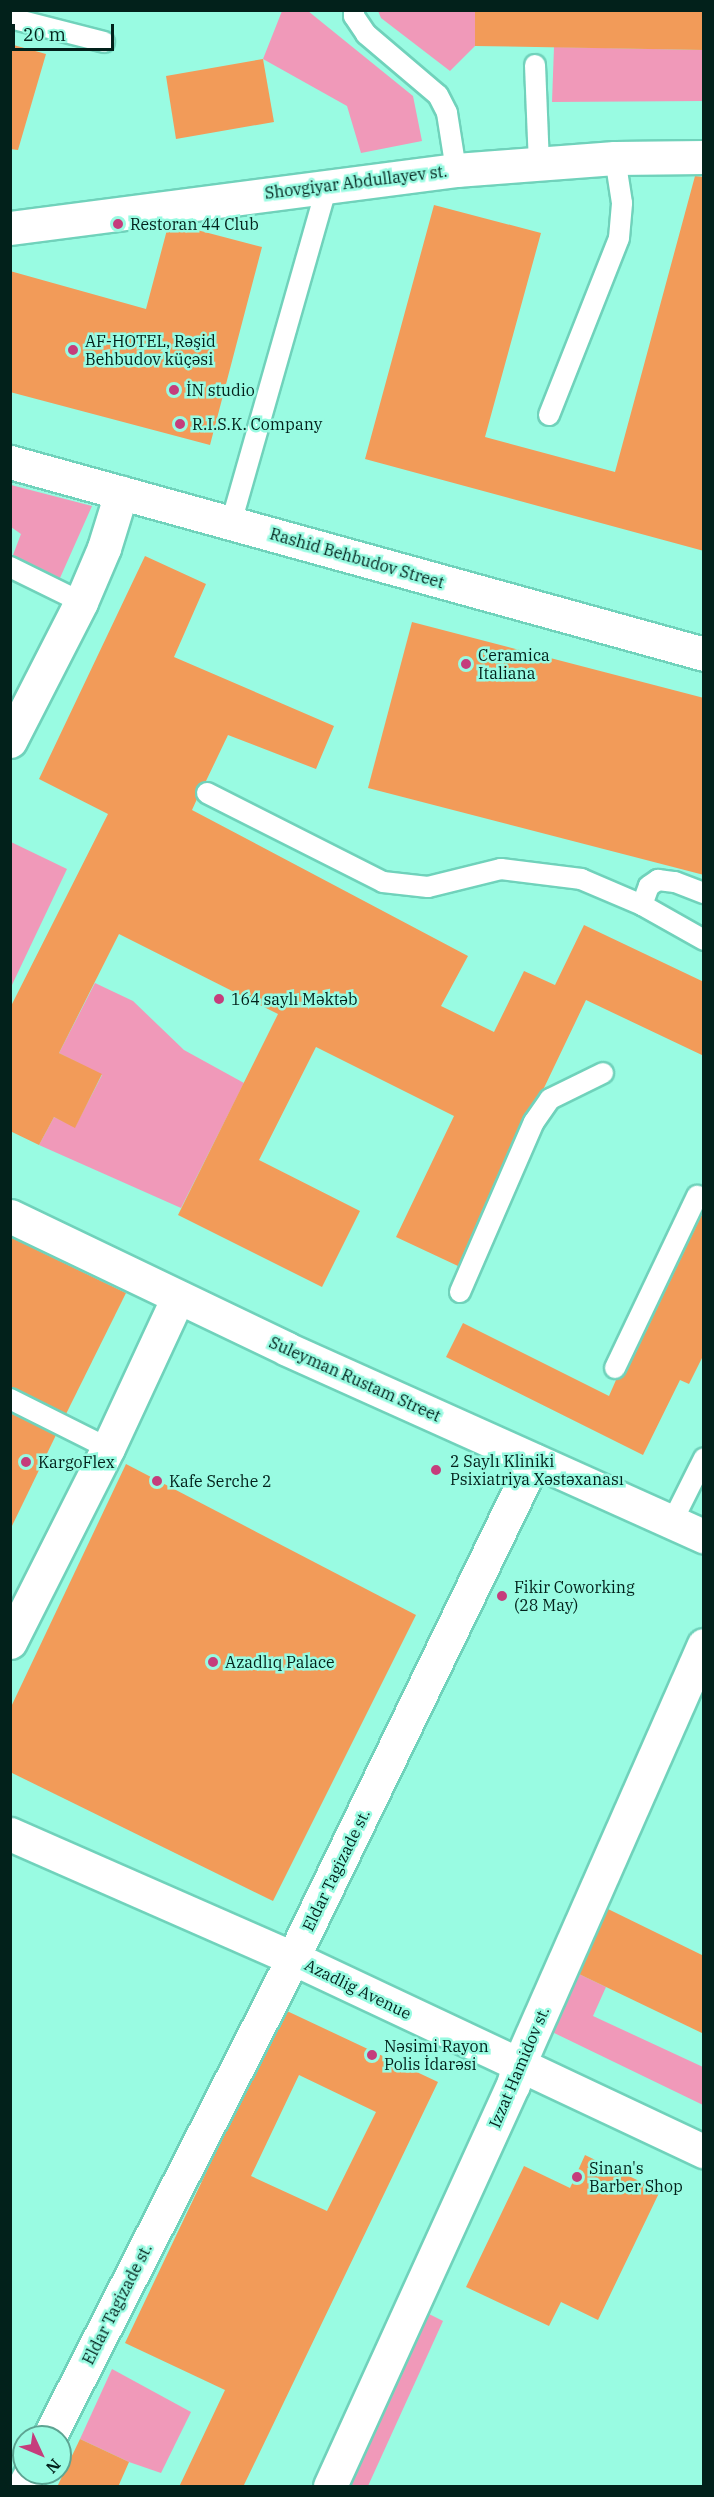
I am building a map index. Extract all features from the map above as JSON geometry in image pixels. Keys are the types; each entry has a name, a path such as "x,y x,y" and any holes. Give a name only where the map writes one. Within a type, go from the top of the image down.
{"street":[{"name":"Shovgiyar Abdullayev st.","path":"10,228 456,170 615,158 704,157"},
{"name":"Rashid Behbudov Street","path":"10,462 704,654"},
{"path":"10,741 81,602 104,548 122,493"},
{"name":"Suleyman Rustam Street","path":"10,1216 178,1297 704,1536"},
{"path":"10,1642 108,1448 178,1297"},
{"name":"Eldar Tagizade st.","path":"55,2425 293,1958 534,1460"},
{"name":"Izzat Hamidov st.","path":"330,2487 513,2085 518,2066 704,1645"},
{"name":"Azadlig Avenue","path":"10,1834 293,1958 518,2066 704,2151"}],"lane":[{"path":"354,10 354,16 366,34 438,95 447,113 456,170"},
{"path":"10,18 104,42"},
{"path":"536,65 539,163"},
{"path":"549,415 619,238 622,203 615,158"},
{"path":"231,523 327,185"},
{"path":"10,567 81,602"},
{"path":"207,793 383,882 428,887 501,869 582,879 642,904 704,940"},
{"path":"642,904 649,886 658,880 675,882 704,892"},
{"path":"460,1292 534,1122 550,1099 603,1073"},
{"path":"615,1368 697,1196"},
{"path":"10,1399 108,1448"},
{"path":"673,1520 704,1458"}],"shaded area":[{"path":"282,11 308,11 413,96 422,141 361,153 347,106 263,59"},
{"path":"378,11 475,11 475,46 450,71 381,18"},
{"path":"554,47 703,50 703,101 552,102"},
{"path":"11,485 92,506 60,578 13,555 21,534 11,527"},
{"path":"11,842 67,869 11,987 10,844"},
{"path":"95,983 133,1001 184,1050 244,1083 181,1208 39,1145 54,1117 75,1127 102,1075 59,1053"},
{"path":"577,1973 606,1987 593,2016 703,2067 703,2105 548,2030"},
{"path":"415,2307 443,2321 368,2486 331,2486"},
{"path":"112,2369 191,2412 161,2473 129,2462 80,2439"}],"building":[{"path":"475,10 704,10 704,50 475,46"},
{"path":"10,44 46,54 18,150 10,149"},
{"path":"263,59 274,122 176,139 166,76"},
{"path":"695,176 704,177 704,551 365,459 434,205 541,233 485,437 615,472"},
{"path":"178,225 262,247 210,445 10,392 10,271 146,309 168,226"},
{"path":"145,556 206,584 174,657 334,726 316,769 228,735 206,781 196,788 197,799 192,810 468,956 441,1006 494,1032 524,971 555,985 584,925 704,982 704,1056 586,1000 543,1090 523,1117 458,1266 396,1237 454,1116 316,1047 259,1160 360,1211 322,1287 178,1215 278,1014 119,934 59,1053 102,1074 75,1128 54,1117 39,1145 10,1131 10,1008 108,814 39,779"},
{"path":"412,622 704,698 704,875 368,788"},
{"path":"704,1210 704,1354 689,1384 680,1380 643,1455 446,1357 463,1323 609,1396 616,1380 626,1373"},
{"path":"10,1237 126,1293 66,1414 10,1387"},
{"path":"10,1413 56,1435 10,1530"},
{"name":"Azadlıq Palace","path":"126,1464 416,1615 273,1901 10,1772 10,1709"},
{"path":"608,1909 704,1956 704,2034 579,1974"},
{"path":"287,2011 438,2082 243,2487 179,2487 225,2390 125,2343 223,2137","holes":["299,2075 376,2112 327,2211 251,2176"]},
{"path":"585,2155 660,2191 598,2320 561,2302 549,2326 466,2287 524,2166 570,2188"},
{"path":"80,2439 129,2462 118,2487 57,2487 58,2485 72,2485 72,2456"}],"place":[{"name":"Restoran 44 Club","path":"118,224"},
{"name":"AF-HOTEL, Rəşid Behbudov küçəsi","path":"73,350"},
{"name":"İN studio","path":"174,390"},
{"name":"R.I.S.K. Company","path":"180,424"},
{"name":"Ceramica Italiana","path":"466,664"},
{"name":"164 saylı Məktəb","path":"219,999"},
{"name":"KargoFlex","path":"26,1462"},
{"name":"2 Saylı Kliniki Psixiatriya Xəstəxanası","path":"436,1470"},
{"name":"Kafe Serche 2","path":"157,1481"},
{"name":"Fikir Coworking (28 May)","path":"502,1596"},
{"name":"Azadlıq Palace","path":"213,1662"},
{"name":"Nəsimi Rayon Polis İdarəsi","path":"372,2055"},
{"name":"Sinan's Barber Shop","path":"577,2177"}]}
